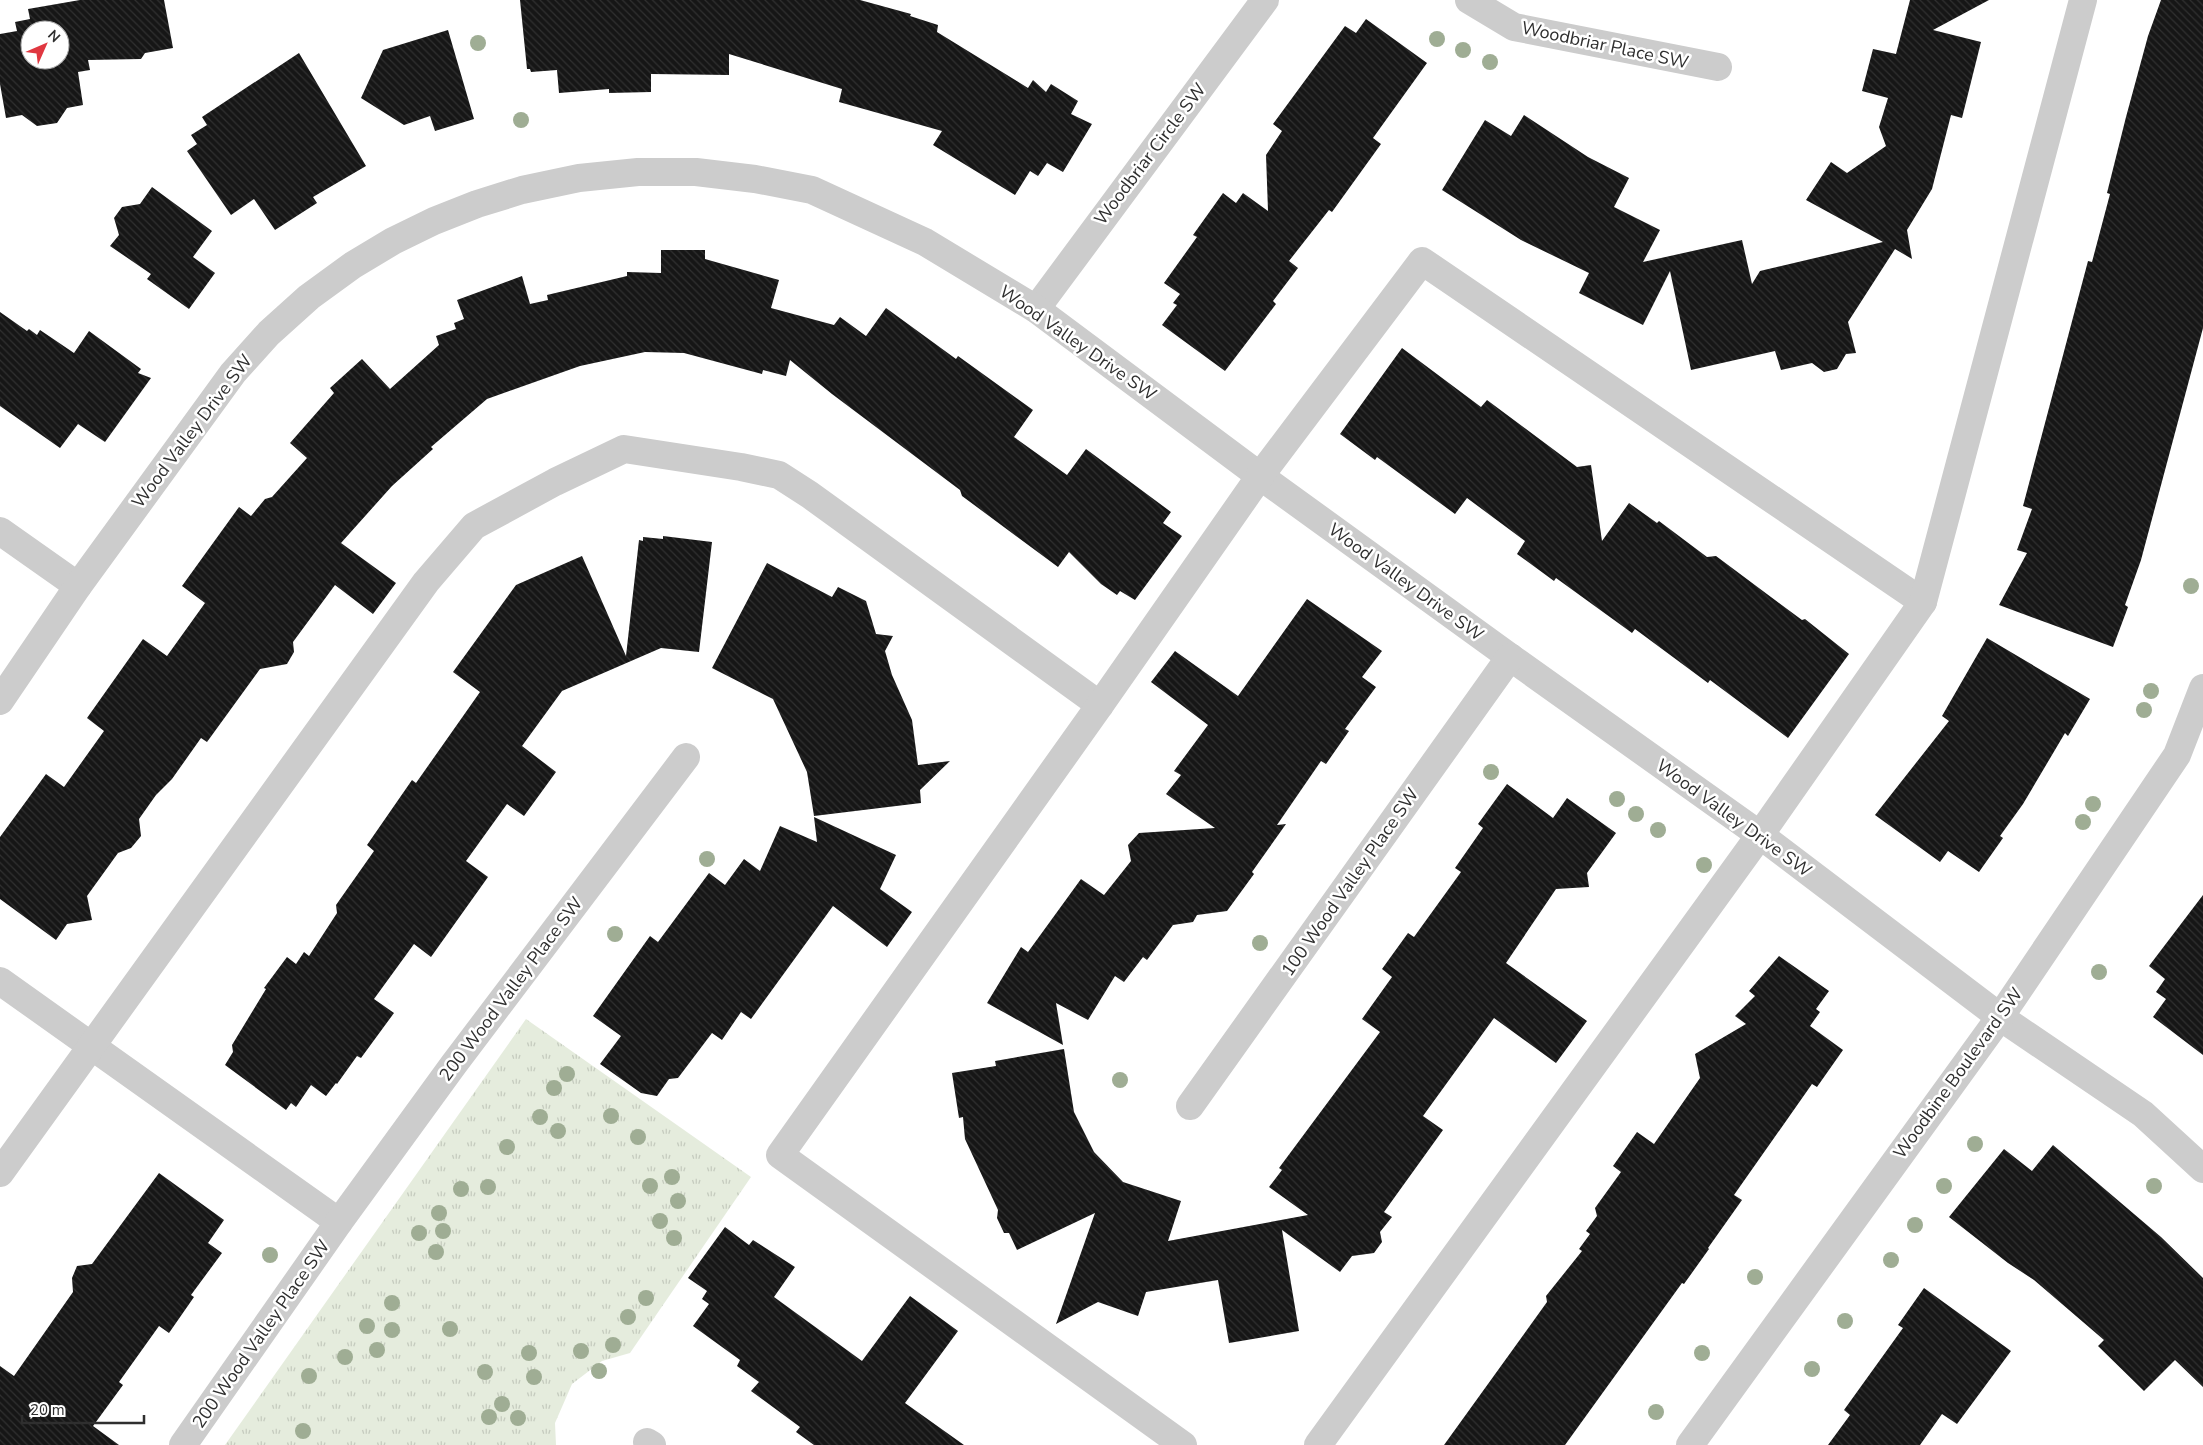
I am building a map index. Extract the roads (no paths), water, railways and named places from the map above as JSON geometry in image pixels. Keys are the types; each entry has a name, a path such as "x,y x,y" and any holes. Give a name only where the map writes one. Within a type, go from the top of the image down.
{"street":[{"name":"Woodbriar Circle SW","path":"1036,309 1265,0"},
{"name":"Woodbriar Place SW","path":"1468,0 1514,27 1718,68"},
{"path":"1318,1445 1760,835 1923,602 2083,0"},
{"name":"Wood Valley Drive SW","path":"0,701 78,586 233,373 269,333 303,303 353,265 393,241 443,217 522,190 579,178 638,172 677,172 755,179 812,190 925,242 1036,309 1260,476 1760,835 2000,1017 2143,1114 2203,1169"},
{"path":"1183,1445 780,1155 1100,705 1260,476 1422,261 1923,602"},
{"path":"0,1173 426,582 474,526 556,482 624,449 741,467 779,475 810,495 1100,705"},
{"path":"0,531 78,586"},
{"name":"100 Wood Valley Place SW","path":"1190,1106 1510,657"},
{"name":"Woodbine Boulevard SW","path":"1690,1445 2000,1017 2177,755 2203,688"},
{"name":"200 Wood Valley Place SW","path":"183,1445 339,1222 454,1064 686,757"},
{"name":"200 Wood Valley Place SW","path":"0,981 339,1222"}]}
